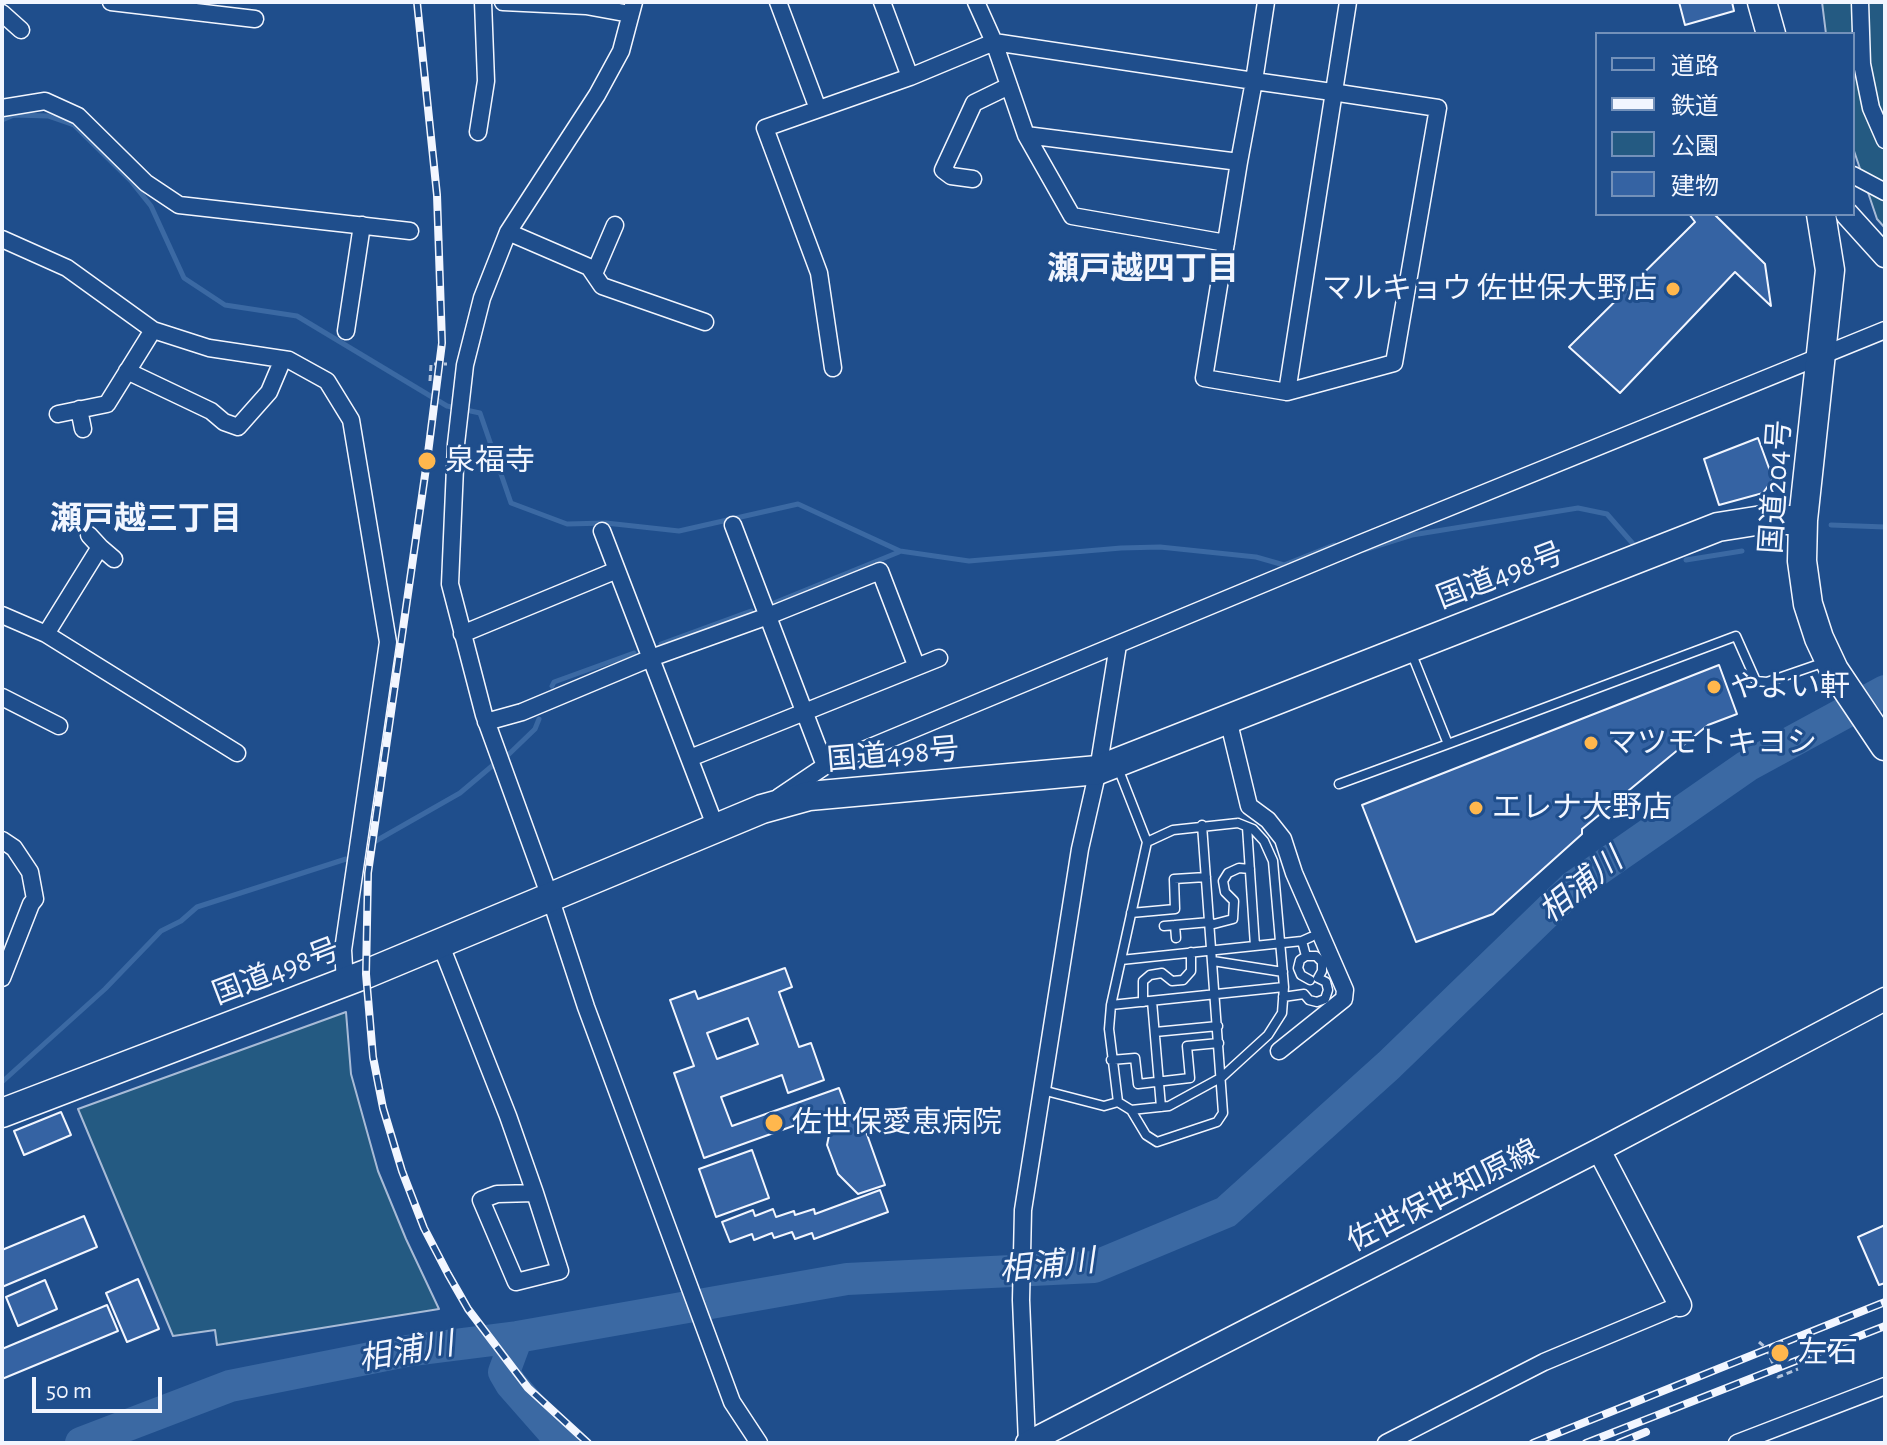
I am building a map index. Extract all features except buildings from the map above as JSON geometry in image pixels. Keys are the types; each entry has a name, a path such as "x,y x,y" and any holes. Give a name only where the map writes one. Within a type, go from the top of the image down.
{"highway":[{"path":"1762,2 1770,32"},
{"name":"国道204号","path":"1821,216 1830,270 1803,520 1802,561 1808,604 1819,638 1832,665 1884,745"},
{"name":"国道498号","path":"2,1113 345,982 762,809 809,796 1107,767 1718,527 1762,520 1803,520"}],"main road":[{"path":"1849,216 1885,256"},
{"name":"佐世保世知原線","path":"1027,1443 1599,1150 1885,999"},
{"path":"1599,1150 1680,1305"}],"street":[{"path":"111,2 223,9 255,19"},
{"path":"478,132 486,81 483,2"},
{"path":"503,2 632,8 621,51 597,95 508,232 482,298 465,365 458,420 450,584 486,722 550,897 586,1007 732,1402 759,1443"},
{"path":"778,2 818,109"},
{"path":"882,2 910,77"},
{"path":"976,2 994,42 1026,135 1072,216 1226,243"},
{"path":"833,368 819,273 765,128 910,77 994,42 1254,81 1438,108 1394,363 1287,392 1204,378 1254,81 1266,2"},
{"path":"1287,392 1348,2"},
{"path":"1860,2 1862,64 1871,108 1885,140"},
{"path":"2,13 21,30"},
{"path":"973,179 951,176 943,170 974,103 1009,86"},
{"path":"2,108 45,101 78,116 146,183 179,205 410,231"},
{"path":"1026,135 1239,162"},
{"path":"1855,176 1885,192"},
{"path":"346,331 362,225"},
{"path":"594,274 615,225"},
{"path":"508,232 589,267 602,286 705,322"},
{"path":"2,239 67,268 153,330 209,348 283,359 327,381 351,420 388,642 343,950 345,982"},
{"path":"58,414 107,404 153,330"},
{"path":"762,809 825,766 1885,330"},
{"path":"127,371 238,427 269,392 283,359"},
{"path":"79,409 83,429"},
{"path":"733,525 825,766"},
{"path":"602,531 716,828"},
{"path":"46,634 95,541 114,559"},
{"path":"462,634 617,570"},
{"path":"486,722 522,712 651,658 880,571 916,665"},
{"path":"2,615 46,634 237,753"},
{"path":"1027,1443 1021,1300 1023,1210 1080,849 1107,767 1118,645"},
{"path":"690,758 939,658"},
{"path":"2,697 59,726"},
{"path":"1228,719 1249,806 1268,820 1283,839 1294,873 1345,990 1344,999 1279,1051"},
{"path":"2,840 14,848 30,872 35,899 2,978"},
{"path":"440,943 535,1193 560,1271 516,1282 481,1200 497,1194 535,1193"},
{"path":"1386,1443 1544,1362 1680,1305"},
{"path":"1737,1443 1885,1386"}],"lane":[{"path":"1339,784 1736,636 1756,681 1767,682 1832,665"},
{"path":"1409,648 1448,744"},
{"path":"1107,767 1147,842 1111,1005 1111,1060 1118,1102"},
{"path":"1131,1110 1169,1106 1222,1077 1268,1035 1282,1013 1284,987 1273,861 1264,841 1238,823 1173,830 1147,842"},
{"path":"1042,1090 1104,1106 1118,1102 1131,1110 1146,1135 1157,1142 1217,1122 1223,1113 1202,825"},
{"path":"1247,827 1255,946"},
{"path":"1164,926 1210,924 1233,919 1234,901 1225,892 1223,881 1228,873 1239,868 1250,869"},
{"path":"1131,913 1175,909 1174,879 1206,877"},
{"path":"1175,925 1176,938"},
{"path":"1121,960 1307,939 1306,956"},
{"path":"1161,1107 1155,1032 1143,981 1150,975 1162,973 1172,981 1183,980 1191,971 1191,952"},
{"path":"1283,997 1304,994 1314,979 1322,971 1322,962 1316,956 1306,956 1300,960 1298,968 1301,975 1314,979 1326,982 1328,990 1325,999 1317,1002 1309,1000 1304,994"},
{"path":"1213,961 1283,972"},
{"path":"1111,1005 1284,987"},
{"path":"1185,1019 1187,1029"},
{"path":"1155,1032 1218,1026"},
{"path":"1111,1060 1135,1058 1138,1084 1190,1078 1187,1046 1219,1043"}],"path":[{"path":"430,381 431,364 465,365"},
{"path":"1759,1342 1767,1349 1778,1377 1798,1369"}],"green space":[{"path":"1822,2 1885,2 1885,228 1877,219 1855,154 1855,32 1826,32"},
{"path":"346,1012 351,1074 378,1171 439,1309 217,1345 215,1330 173,1336 78,1109"}],"waterway":[{"path":"2,120 14,115 48,116 74,125 131,181 151,206 184,278 225,305 297,316 447,406 480,413 511,503 567,524 606,523 679,531 798,504 900,551 969,561 1160,547 1256,557 1284,565 1338,546"},
{"path":"1364,550 1412,535 1578,508 1607,514 1634,545"},
{"path":"1831,525 1885,527"},
{"path":"1686,560 1742,551"},
{"path":"774,603 899,552"},
{"path":"661,644 751,611"},
{"path":"552,686 554,682 634,653"},
{"name":"相浦川","path":"81,1443 230,1386 406,1351 517,1337 847,1279 1094,1267 1226,1212 1389,1065 1573,887 1747,766 1885,691"},
{"path":"507,756 535,729 539,719"},
{"path":"374,842 460,793 492,766"},
{"path":"2,1082 105,989 161,931 181,921 197,907 346,859"},
{"path":"517,1337 504,1372 563,1443"}],"railway":[{"path":"417,2 437,195 442,343 368,873 366,974 373,1057 383,1108 402,1171 424,1228 448,1274 468,1309 528,1388 588,1443"},
{"path":"1533,1443 1885,1302"},
{"path":"1586,1443 1885,1326"},
{"path":"1619,1443 1646,1432"}],"place":[{"name":"マルキョウ 佐世保大野店","path":"1673,289"},
{"name":"泉福寺","path":"427,461"},
{"name":"やよい軒","path":"1714,687"},
{"name":"マツモトキヨシ","path":"1591,743"},
{"name":"エレナ大野店","path":"1476,808"},
{"name":"佐世保愛恵病院","path":"774,1123"},
{"name":"左石","path":"1780,1353"}],"district":[{"name":"瀬戸越四丁目","path":"1143,269"},
{"name":"瀬戸越三丁目","path":"146,519"}]}
